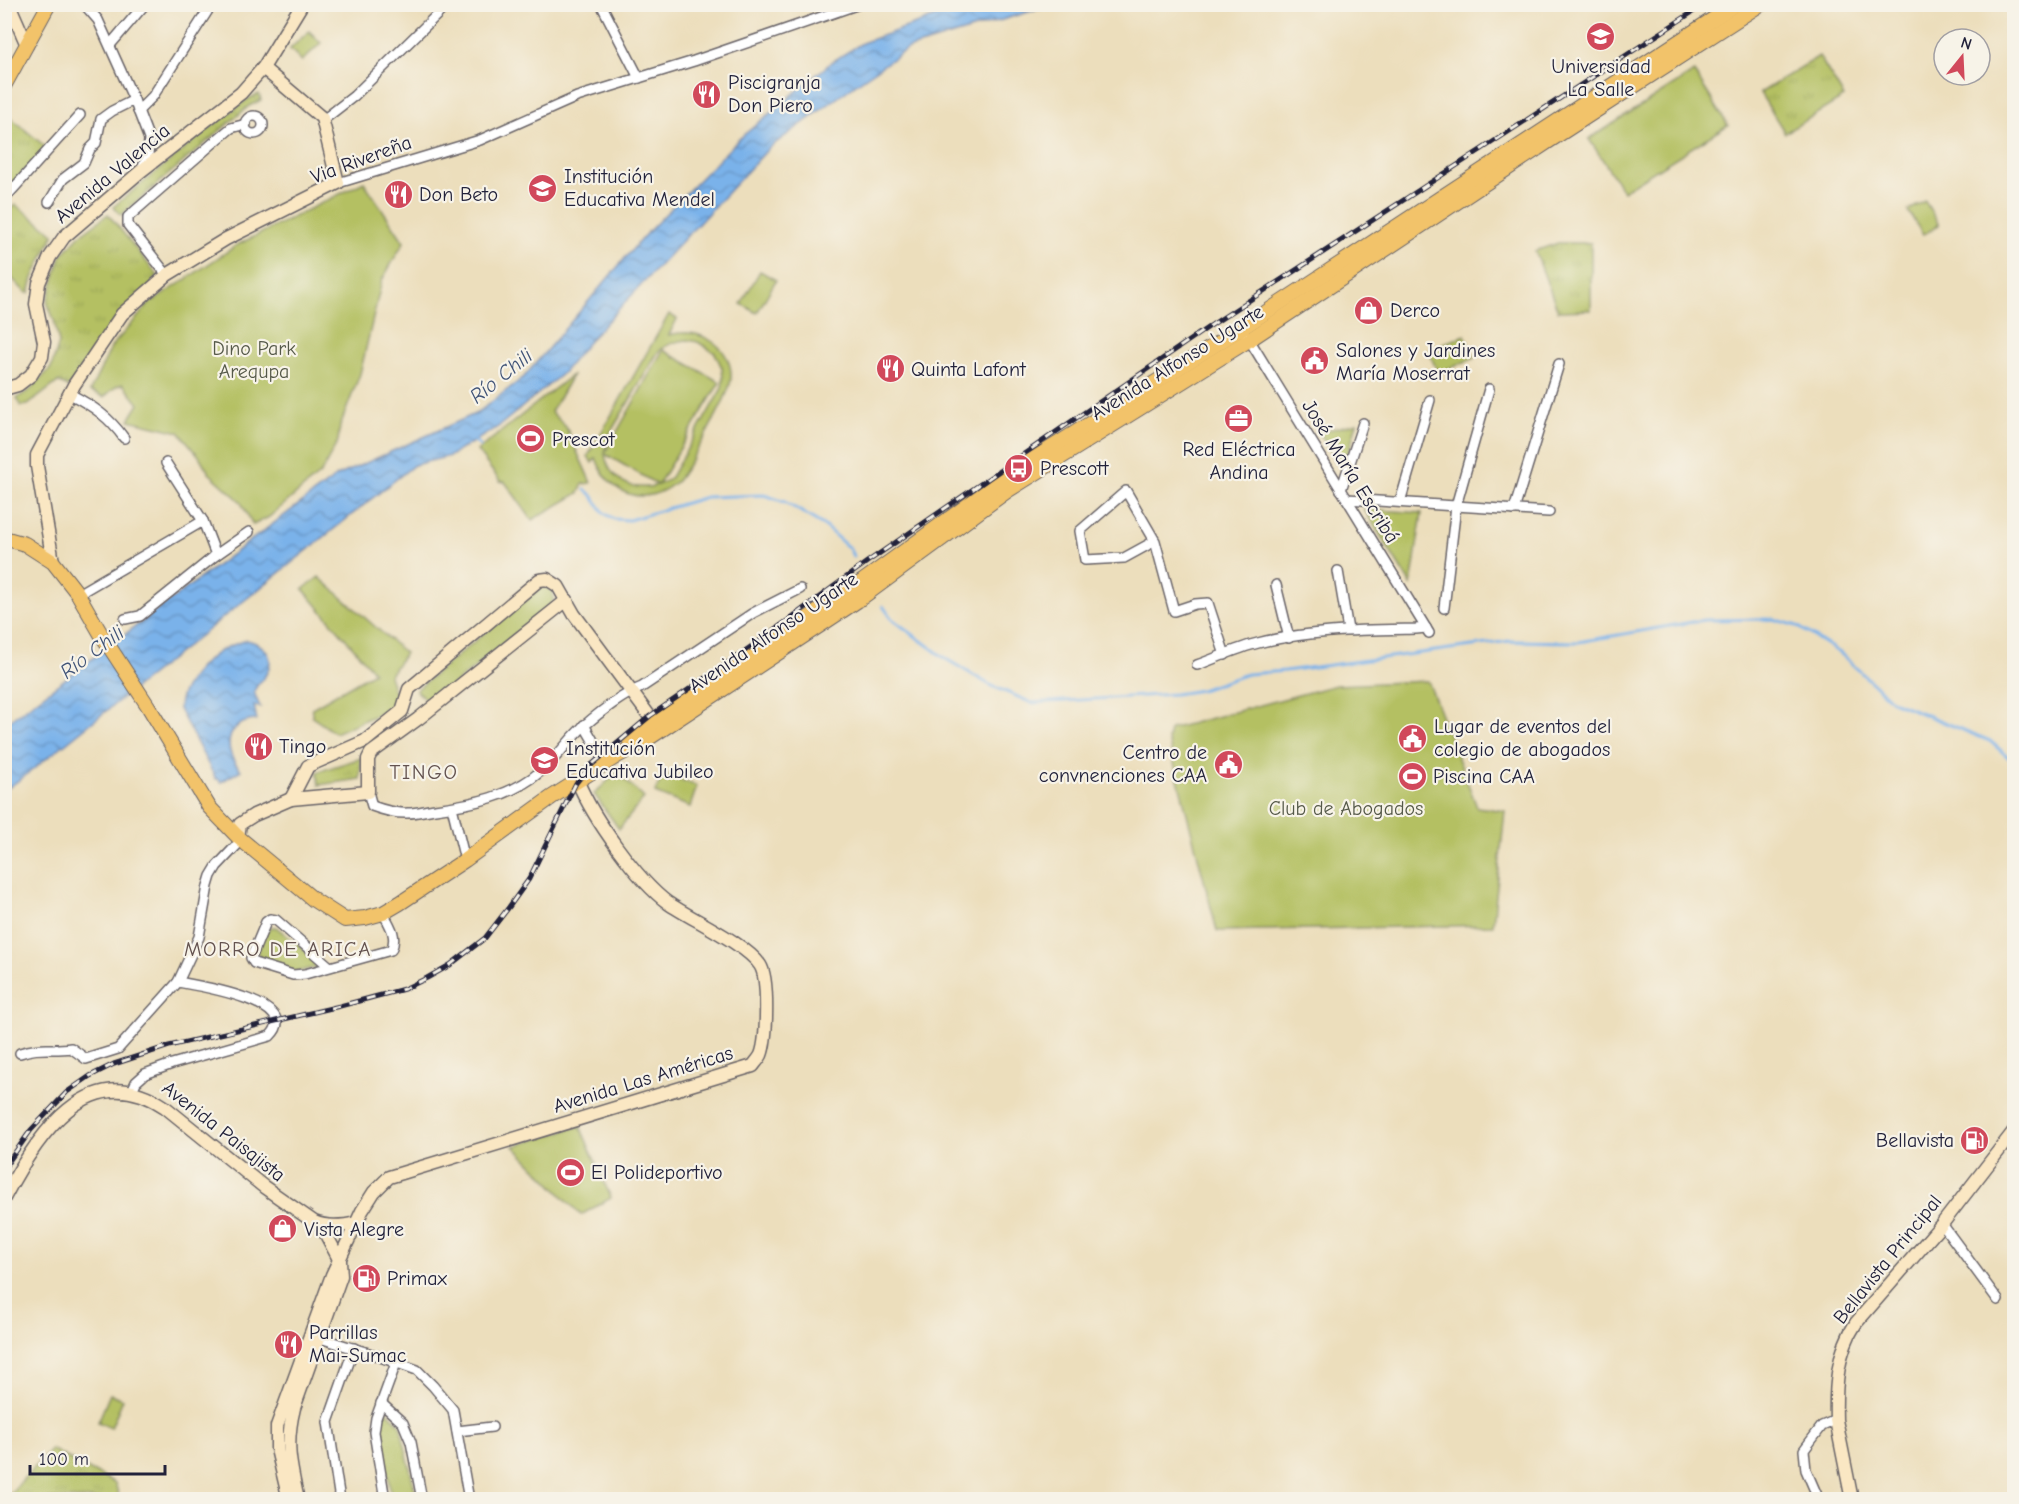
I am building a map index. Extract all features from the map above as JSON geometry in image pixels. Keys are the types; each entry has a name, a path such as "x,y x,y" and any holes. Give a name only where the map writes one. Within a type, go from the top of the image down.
{"main road":[{"path":"4,86 49,4"},
{"name":"Avenida Alfonso Ugarte","path":"1246,334 1736,4"},
{"name":"Avenida Alfonso Ugarte","path":"4,538 25,544 53,562 78,594 209,807 238,837 314,900 345,920 383,913 465,860 552,797 617,756 658,726 872,583 1019,468 1246,334 1761,4"}],"street":[{"path":"9,4 27,45"},
{"path":"84,4 98,20 149,139 148,155 141,171"},
{"path":"110,45 144,4"},
{"path":"138,111 153,96 212,4"},
{"name":"Avenida Valencia","path":"4,389 18,386 31,375 42,357 44,342 36,304 39,284 50,257 64,237 141,171 241,93 263,68 302,4"},
{"path":"322,118 327,117 354,96 448,4"},
{"path":"601,4 639,78"},
{"name":"Via Rivereña","path":"53,562 37,455 70,394 122,314 167,275 226,239 338,183 480,140 577,97 694,61 859,4"},
{"path":"263,68 322,118 338,183"},
{"path":"49,202 63,179 84,163 90,149 96,143 101,119 134,100"},
{"path":"4,199 80,115"},
{"path":"167,275 128,225 128,217 231,129 246,124"},
{"name":"José María Escribá","path":"1246,334 1428,630 1348,630"},
{"path":"1514,510 1559,364"},
{"path":"1444,608 1456,506 1489,389"},
{"path":"70,394 92,405 113,422 124,438"},
{"path":"1400,502 1430,400"},
{"path":"1341,490 1363,423"},
{"path":"166,463 203,521 216,555"},
{"path":"1155,541 1124,558 1085,560 1080,531 1126,491 1155,541 1174,611 1195,604 1208,603 1225,655"},
{"path":"1347,499 1549,512"},
{"path":"78,594 203,521"},
{"path":"125,619 140,616 216,555 249,532"},
{"path":"1197,665 1256,644 1348,630 1338,571"},
{"path":"291,798 308,766 365,741 402,711 410,689 525,588 539,580 547,579 558,586 574,614 658,726"},
{"path":"1276,585 1289,638"},
{"path":"567,600 418,719 371,753 368,759 369,792 372,806 407,813 494,798 516,788 540,772 584,725 632,691 642,687 753,613 800,589"},
{"path":"404,706 418,719"},
{"path":"584,725 595,744"},
{"path":"365,741 371,753"},
{"name":"Avenida Las Américas","path":"289,1500 277,1449 277,1426 332,1275 374,1192 389,1177 753,1066 760,1057 764,1044 766,988 760,965 745,950 667,902 640,876 593,812 578,782"},
{"path":"20,1053 34,1048 71,1048 86,1059 118,1048 178,982 200,936 211,876 217,866 237,845 240,824 291,798 369,792"},
{"path":"452,807 465,860"},
{"path":"330,967 276,920 270,919 266,922 251,958 254,963 293,975 305,974 391,950 395,942 394,936 383,913"},
{"path":"132,1091 136,1082 145,1074 270,1036 276,1029 276,1021 272,1012 253,1001 218,988 178,982"},
{"name":"Avenida Paisajista","path":"4,1198 30,1153 55,1121 86,1096 117,1089 151,1097 264,1187 306,1218 321,1225"},
{"name":"Bellavista Principal","path":"1852,1500 1836,1420 1840,1361 1848,1335 1942,1224 2014,1131"},
{"path":"321,1225 338,1226 357,1223"},
{"path":"1942,1224 1998,1300"},
{"path":"321,1225 340,1261"},
{"name":"Avenida Las Américas","path":"298,1500 289,1457 289,1430 294,1408 341,1276 340,1261"},
{"path":"320,1338 417,1370 433,1386 453,1410 470,1500"},
{"path":"340,1500 328,1422 354,1348"},
{"path":"385,1500 374,1432 381,1403 396,1363"},
{"path":"381,1403 403,1423 411,1442 422,1500"},
{"path":"1819,1500 1806,1470 1804,1450 1822,1426 1836,1420"},
{"path":"457,1431 492,1427"}],"green space":[{"path":"309,31 321,43 302,61 290,49"},
{"path":"1819,56 1844,97 1785,133 1760,93"},
{"path":"1694,72 1728,125 1623,191 1589,139"},
{"path":"259,94 261,100 249,106 121,215 113,207 210,128 248,99"},
{"path":"10,117 47,148 5,191 5,124"},
{"name":"Dino Park Arequpa","path":"364,182 404,242 382,280 360,374 340,426 338,441 321,473 269,517 253,525 240,501 209,473 199,456 179,432 129,420 139,404 123,384 104,397 90,391 112,346 149,304 237,245"},
{"path":"1925,201 1939,225 1923,235 1908,211"},
{"path":"16,205 54,234 33,278 29,293 26,293 5,271 5,253 9,244 5,212"},
{"path":"108,214 158,276 68,387 58,382 28,405 21,406 17,398 30,390 51,368 59,343 47,302 61,256 79,236"},
{"path":"1558,243 1591,243 1591,310 1558,311 1535,251"},
{"path":"760,271 776,280 757,313 741,304"},
{"path":"669,314 677,319 669,335 697,334 721,349 730,368 729,387 708,430 677,481 653,495 630,494 610,482 596,458 592,463 588,456","holes":["683,340 698,342 715,353 722,368 723,380 722,388 671,477 658,484 720,382 663,350 605,453 609,435 658,352 671,343","605,454 657,485 641,487 622,481 608,465"]},
{"path":"1465,335 1474,358 1438,373 1428,350"},
{"name":"Prescot","path":"573,374 551,412 566,427 591,483 583,484 579,493 532,520 505,482 500,481 477,451"},
{"path":"1357,423 1343,471 1319,432"},
{"path":"1364,509 1422,513 1411,585"},
{"path":"319,577 405,653 389,676 399,705 335,733 312,717 312,708 374,672 303,589"},
{"path":"540,587 552,591 552,604 430,704 416,690"},
{"name":"Club de Abogados","path":"1428,681 1477,807 1505,811 1493,925 1217,931 1168,740 1170,729 1336,685"},
{"path":"361,758 360,779 319,785 317,772"},
{"path":"617,772 644,798 619,829 594,794"},
{"path":"663,773 697,786 690,807 655,793"},
{"path":"271,927 276,927 321,963 318,967 296,972 263,961 257,953 266,931"},
{"name":"El Polideportivo","path":"580,1126 611,1198 581,1215 514,1146"},
{"path":"110,1394 123,1399 111,1428 98,1422"},
{"path":"384,1408 400,1424 417,1499 392,1499 379,1429"},
{"path":"51,1449 115,1483 120,1499 5,1499"}],"water":[{"path":"969,5 1051,5 907,49 769,148 588,342 563,373 498,427 450,456 414,465 5,790 5,724 337,476 477,413 524,377 643,237 739,139 833,61 862,43"},
{"path":"247,640 264,648 270,663 265,676 254,692 260,707 254,706 257,720 239,725 230,738 231,754 241,770 221,782 216,779 179,709 180,701 187,684 206,662 223,649"}],"waterway":[{"path":"473,439 480,446"},
{"path":"585,490 591,494 604,513 614,519 629,520 706,497 764,495 785,502 823,525 849,548 853,556"},
{"path":"883,606 892,619 946,659 990,685 1032,703 1175,694 1201,690 1247,674 1510,641 1578,642 1704,620 1773,619 1797,626 1840,653 1892,701 1990,741 2014,762"}],"railway":[{"path":"4,1168 31,1130 67,1092 90,1076 114,1064 169,1046 404,989 450,965 485,938 529,879 576,783 589,767 650,716 765,637 867,562 1213,324 1705,4"}],"place":[{"name":"Universidad La Salle","path":"1601,36"},
{"name":"Piscigranja Don Piero","path":"707,94"},
{"name":"Institución Educativa Mendel","path":"543,188"},
{"name":"Don Beto","path":"398,194"},
{"name":"Derco","path":"1369,310"},
{"name":"Salones y Jardines María Moserrat","path":"1315,361"},
{"name":"Quinta Lafont","path":"890,369"},
{"name":"Red Eléctrica Andina","path":"1239,419"},
{"name":"Prescot","path":"531,439"},
{"name":"Prescott","path":"1019,468"},
{"name":"Lugar de eventos del colegio de abogados","path":"1413,738"},
{"name":"Tingo","path":"258,746"},
{"name":"Institución Educativa Jubileo","path":"545,760"},
{"name":"Centro de convnenciones CAA","path":"1228,764"},
{"name":"Piscina CAA","path":"1412,776"},
{"name":"Bellavista","path":"1975,1140"},
{"name":"El Polideportivo","path":"570,1172"},
{"name":"Vista Alegre","path":"283,1229"},
{"name":"Primax","path":"366,1278"},
{"name":"Parrillas Mai-Sumac","path":"288,1344"}],"district":[{"name":"TINGO","path":"424,772"},
{"name":"MORRO DE ARICA","path":"278,949"}],"water label":[{"name":"Río Chili","path":"501,376"},
{"name":"Río Chili","path":"92,652"}]}
